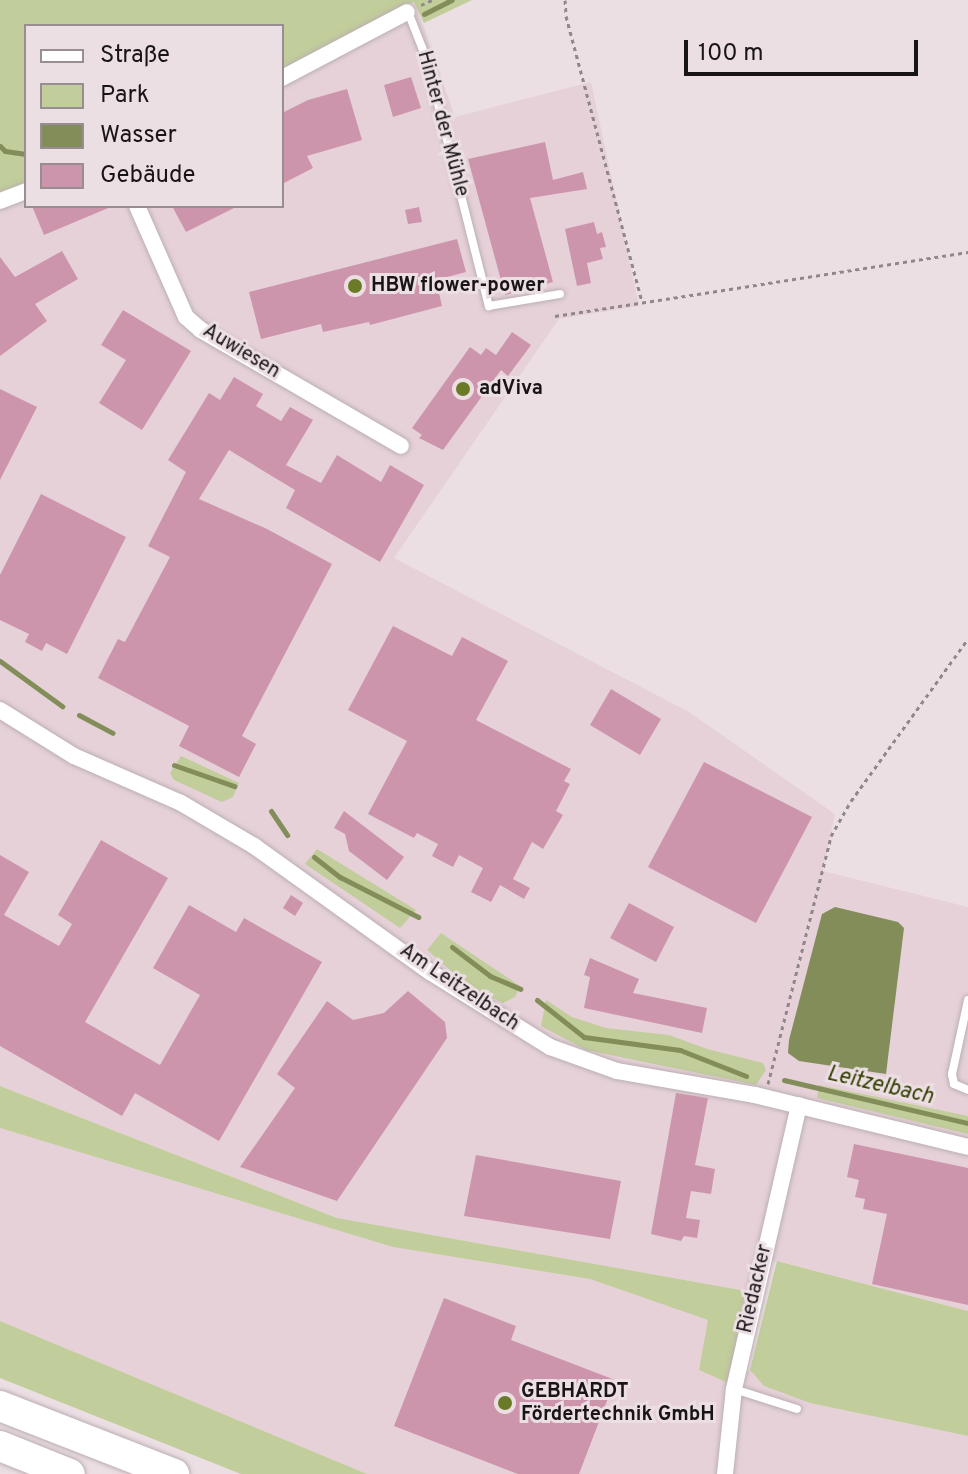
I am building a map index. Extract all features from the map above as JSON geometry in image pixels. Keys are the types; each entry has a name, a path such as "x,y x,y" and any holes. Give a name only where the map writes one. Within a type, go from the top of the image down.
{"highway":[{"path":"0,1406 174,1474"},
{"path":"0,1446 70,1474"}],"street":[{"name":"Hinter der Mühle","path":"284,77 407,12"},
{"path":"0,201 24,192"},
{"name":"Auwiesen","path":"138,208 186,317 201,330 401,446"},
{"name":"Am Leitzelbach","path":"0,710 74,756 181,803 254,846 430,972 550,1047 617,1071 764,1097 968,1147"},
{"name":"Riedacker","path":"725,1474 734,1389 799,1105"}],"lane":[{"name":"Hinter der Mühle","path":"407,12 427,60 489,306 560,294"},
{"path":"968,1000 952,1074 954,1084 968,1090"},
{"path":"734,1389 797,1409"}],"path":[{"path":"565,0 566,16 642,302"},
{"path":"555,316 968,252"},
{"path":"764,1097 831,836 851,801 968,639"}],"shaded area":[{"path":"415,2 455,117 591,82 639,306 559,319 394,558 689,712 835,814 823,871 968,907 968,1311 778,1261 752,1265 746,1291 337,1218 0,1086 0,193 24,185 24,208 284,208 284,70"},
{"path":"0,1128 393,1247 590,1279 709,1320 699,1370 728,1383 750,1370 764,1386 810,1403 968,1436 968,1474 367,1474 0,1321"}],"green space":[{"path":"0,0 472,0 424,23 414,2 284,70 284,24 24,24 24,185 0,193"},
{"path":"181,756 239,783 233,797 222,802 174,780 170,773"},
{"path":"317,849 416,910 400,928 305,864"},
{"path":"441,933 520,986 515,997 503,1003 471,988 427,950"},
{"path":"546,1000 572,1017 606,1028 669,1035 707,1049 763,1063 766,1070 756,1085 586,1050 541,1026"},
{"path":"819,1085 968,1116 968,1134 817,1098"},
{"path":"0,1086 337,1218 746,1291 728,1383 699,1370 708,1320 590,1279 393,1247 0,1128"},
{"path":"777,1261 968,1311 968,1436 810,1403 764,1386 750,1370"},
{"path":"0,1321 367,1474 241,1474 0,1378"}],"water":[{"path":"835,907 898,922 904,928 886,1074 799,1061 788,1053 822,914"}],"building":[{"path":"411,77 421,108 393,117 384,85"},
{"path":"347,89 362,140 307,156 313,168 284,183 284,112 308,100"},
{"path":"545,142 553,180 583,172 587,189 530,198 553,282 505,295 468,159"},
{"path":"419,207 422,222 408,224 405,210"},
{"path":"33,208 108,208 44,235"},
{"path":"173,208 234,208 186,232"},
{"path":"594,222 597,234 602,232 606,247 600,248 603,259 587,263 591,283 577,286 565,229"},
{"name":"HBW flower-power","path":"457,239 466,272 436,280 442,306 370,325 369,322 323,332 321,324 261,339 249,292"},
{"path":"62,251 78,279 35,304 47,321 0,356 0,257 15,277"},
{"path":"123,310 191,351 142,430 99,403 126,360 101,345"},
{"name":"adViva","path":"512,332 531,345 508,376 501,370 443,450 419,438 422,435 412,428 470,347 481,355 486,348 496,355"},
{"path":"234,377 263,394 256,406 281,421 290,407 313,420 286,465 321,483 337,455 381,482 390,465 424,485 380,562 286,508 295,490 229,450 199,499 267,529 332,564 242,736 256,744 239,777 179,746 189,726 98,678 118,639 125,642 170,557 148,546 186,472 168,460 209,393 220,400"},
{"path":"0,389 37,407 0,480"},
{"path":"41,494 126,537 67,654 46,643 42,651 25,642 29,634 0,620 0,575"},
{"path":"393,626 452,656 462,637 508,661 476,720 571,769 564,781 570,784 556,811 563,815 543,849 532,842 513,879 530,888 524,899 500,885 491,902 471,892 483,868 459,855 453,867 432,856 438,844 417,833 414,838 368,814 407,741 348,710"},
{"path":"611,689 661,719 640,755 590,725"},
{"path":"704,762 812,817 756,923 648,867"},
{"path":"344,811 404,857 387,880 349,851 345,834 334,828"},
{"path":"101,840 168,878 85,1022 160,1065 200,995 153,968 189,905 236,932 244,918 322,962 219,1141 135,1093 122,1116 0,1046 0,855 29,872 4,915 59,946 72,924 58,915"},
{"path":"291,895 303,903 295,916 283,908"},
{"path":"629,903 674,927 656,962 610,938"},
{"path":"590,958 639,979 633,993 707,1008 702,1033 584,1008 590,977 584,975"},
{"path":"408,991 445,1022 447,1038 337,1201 240,1167 295,1088 277,1074 327,1001 353,1020 384,1013"},
{"path":"676,1093 708,1098 695,1165 715,1169 711,1194 691,1191 686,1218 700,1220 697,1238 684,1236 681,1241 651,1234"},
{"path":"854,1144 968,1168 968,1305 872,1284 887,1214 863,1209 865,1199 855,1197 859,1180 847,1177"},
{"path":"476,1155 621,1181 610,1239 464,1216"},
{"name":"GEBHARDT Fördertechnik GmbH","path":"444,1298 516,1326 511,1340 615,1380 579,1474 518,1474 394,1426"}],"waterway":[{"path":"424,14 452,0"},
{"path":"0,146 5,151 24,154"},
{"name":"Leitzelbach","path":"0,661 62,706"},
{"name":"Leitzelbach","path":"79,715 113,733"},
{"name":"Leitzelbach","path":"174,765 234,786"},
{"name":"Leitzelbach","path":"271,811 287,835"},
{"name":"Leitzelbach","path":"314,857 340,877 418,917"},
{"name":"Leitzelbach","path":"452,947 490,976 520,989"},
{"name":"Leitzelbach","path":"537,1000 584,1037 680,1050 746,1076"},
{"name":"Leitzelbach","path":"784,1080 968,1123"}],"place":[{"name":"HBW flower-power","path":"355,286"},
{"name":"adViva","path":"463,389"},
{"name":"GEBHARDT Fördertechnik GmbH","path":"505,1403"}]}
